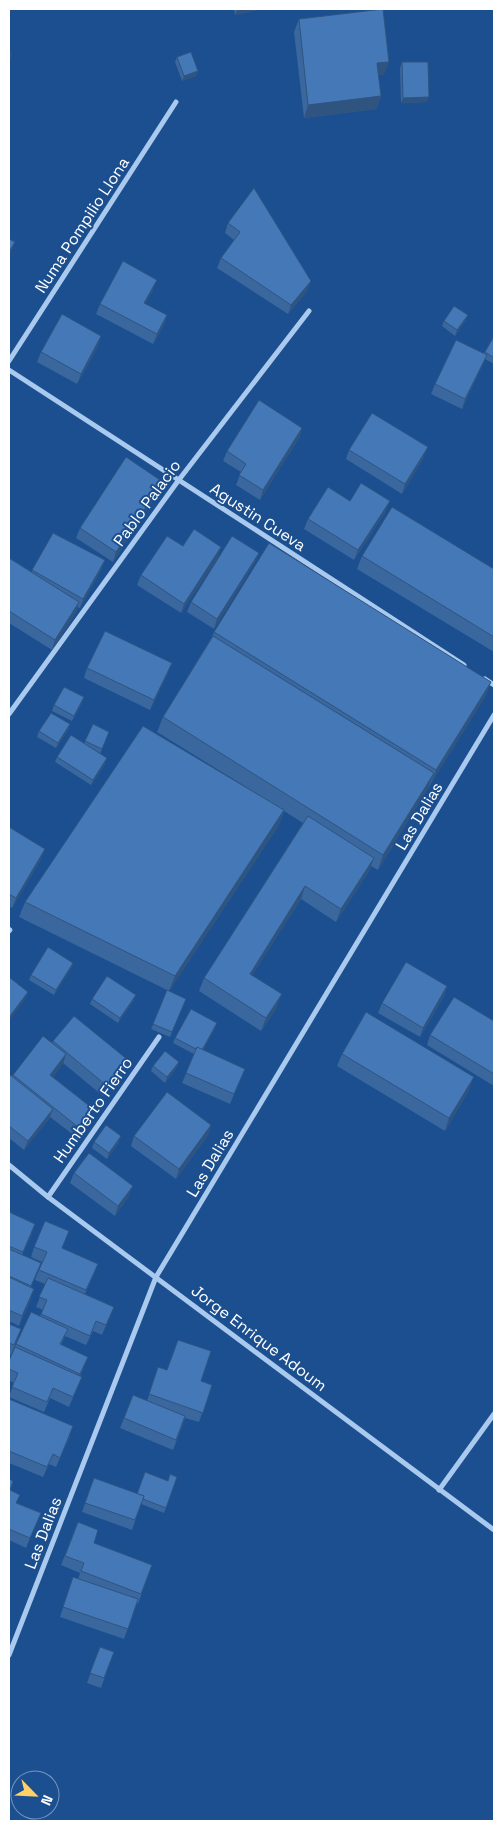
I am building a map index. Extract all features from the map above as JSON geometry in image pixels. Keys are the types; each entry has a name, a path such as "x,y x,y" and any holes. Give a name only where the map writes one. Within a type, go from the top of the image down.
{"street":[{"name":"Numa Pompilio Llona","path":"9,361 176,102"},
{"name":"Pablo Palacio","path":"9,714 178,481 309,311"},
{"name":"Agustin Cueva","path":"9,370 469,669"},
{"path":"478,674 494,685"},
{"name":"Las Dalias","path":"9,1655 156,1277 494,715"},
{"name":"Humberto Fierro","path":"48,1197 159,1037"},
{"name":"Jorge Enrique Adoum","path":"9,1165 48,1197 494,1530"},
{"path":"439,1490 494,1414"}],"building":[{"path":"383,9 389,62 377,63 381,96 308,105 299,19"},
{"path":"191,52 198,71 184,76 177,57"},
{"path":"402,62 428,62 429,97 403,98"},
{"path":"254,188 311,281 291,305 221,258 240,232 228,223"},
{"path":"9,239 15,242 9,252"},
{"path":"123,261 157,280 144,303 167,315 157,334 100,304"},
{"path":"454,306 468,315 457,330 444,321"},
{"path":"62,314 101,336 81,374 41,352"},
{"path":"494,336 494,358 485,352"},
{"path":"456,340 487,355 465,399 435,384"},
{"path":"259,400 302,428 263,490 239,475 246,464 227,451"},
{"path":"372,413 428,447 405,484 349,450"},
{"path":"126,457 163,482 116,552 80,528"},
{"path":"361,483 390,501 358,550 308,519 328,487 350,501"},
{"path":"392,507 494,569 494,637 362,556"},
{"path":"194,529 221,547 184,604 141,575 167,536 183,546"},
{"path":"53,533 105,560 83,599 32,570"},
{"path":"232,536 259,553 217,619 191,602"},
{"path":"269,543 491,682 436,770 214,632"},
{"path":"9,558 79,602 55,640 9,611"},
{"path":"105,631 172,663 154,700 87,668"},
{"path":"213,636 434,773 383,855 163,717"},
{"path":"64,687 84,697 74,716 54,705"},
{"path":"51,713 70,724 58,743 39,731"},
{"path":"93,724 109,732 102,749 85,741"},
{"path":"143,726 284,810 175,976 25,902"},
{"path":"71,735 107,758 93,780 57,757"},
{"path":"308,816 374,858 341,909 305,886 250,974 282,994 266,1018 204,978"},
{"path":"9,827 45,849 16,898 9,894"},
{"path":"48,947 73,963 56,990 31,975"},
{"path":"406,962 447,986 423,1028 382,1003"},
{"path":"107,976 136,995 120,1018 92,999"},
{"path":"9,977 28,992 10,1016 9,1015"},
{"path":"167,990 186,999 172,1032 153,1024"},
{"path":"454,997 494,1021 494,1074 430,1035"},
{"path":"191,1009 217,1023 202,1050 197,1047 196,1049 175,1038"},
{"path":"366,1012 474,1077 449,1118 342,1054"},
{"path":"74,1016 128,1060 107,1086 53,1041"},
{"path":"43,1036 66,1054 50,1075 92,1108 78,1127 13,1075"},
{"path":"197,1047 245,1069 234,1094 186,1073"},
{"path":"165,1051 179,1062 167,1077 153,1066"},
{"path":"9,1074 53,1109 28,1141 9,1126"},
{"path":"167,1092 211,1125 179,1169 134,1136"},
{"path":"106,1125 121,1136 109,1153 94,1142"},
{"path":"89,1153 133,1186 118,1206 74,1173"},
{"path":"9,1212 35,1224 23,1252 9,1246"},
{"path":"45,1221 69,1231 62,1248 98,1264 86,1290 39,1270 47,1252 34,1247"},
{"path":"9,1249 41,1263 31,1286 9,1276"},
{"path":"9,1277 34,1289 22,1316 9,1310"},
{"path":"48,1278 114,1307 106,1325 96,1321 90,1336 41,1314 47,1300 39,1297"},
{"path":"31,1312 68,1329 60,1344 88,1357 80,1374 16,1344"},
{"path":"9,1324 21,1329 14,1345 9,1343"},
{"path":"178,1340 211,1351 201,1381 212,1385 203,1413 149,1394 158,1367 167,1370"},
{"path":"15,1347 82,1377 73,1397 53,1388 47,1402 12,1387 18,1373 9,1369 9,1361"},
{"path":"133,1395 185,1416 176,1440 124,1418"},
{"path":"9,1399 73,1426 60,1458 53,1454 47,1467 9,1451"},
{"path":"145,1472 168,1481 170,1474 177,1477 166,1508 143,1499 144,1496 137,1494"},
{"path":"94,1478 144,1496 135,1520 85,1503"},
{"path":"9,1479 13,1481 10,1490 20,1495 16,1503 41,1513 30,1538 9,1529"},
{"path":"78,1522 98,1530 94,1543 152,1565 141,1594 81,1571 84,1563 65,1556"},
{"path":"73,1577 138,1599 128,1629 63,1607"},
{"path":"100,1647 114,1652 104,1678 90,1673"}]}
